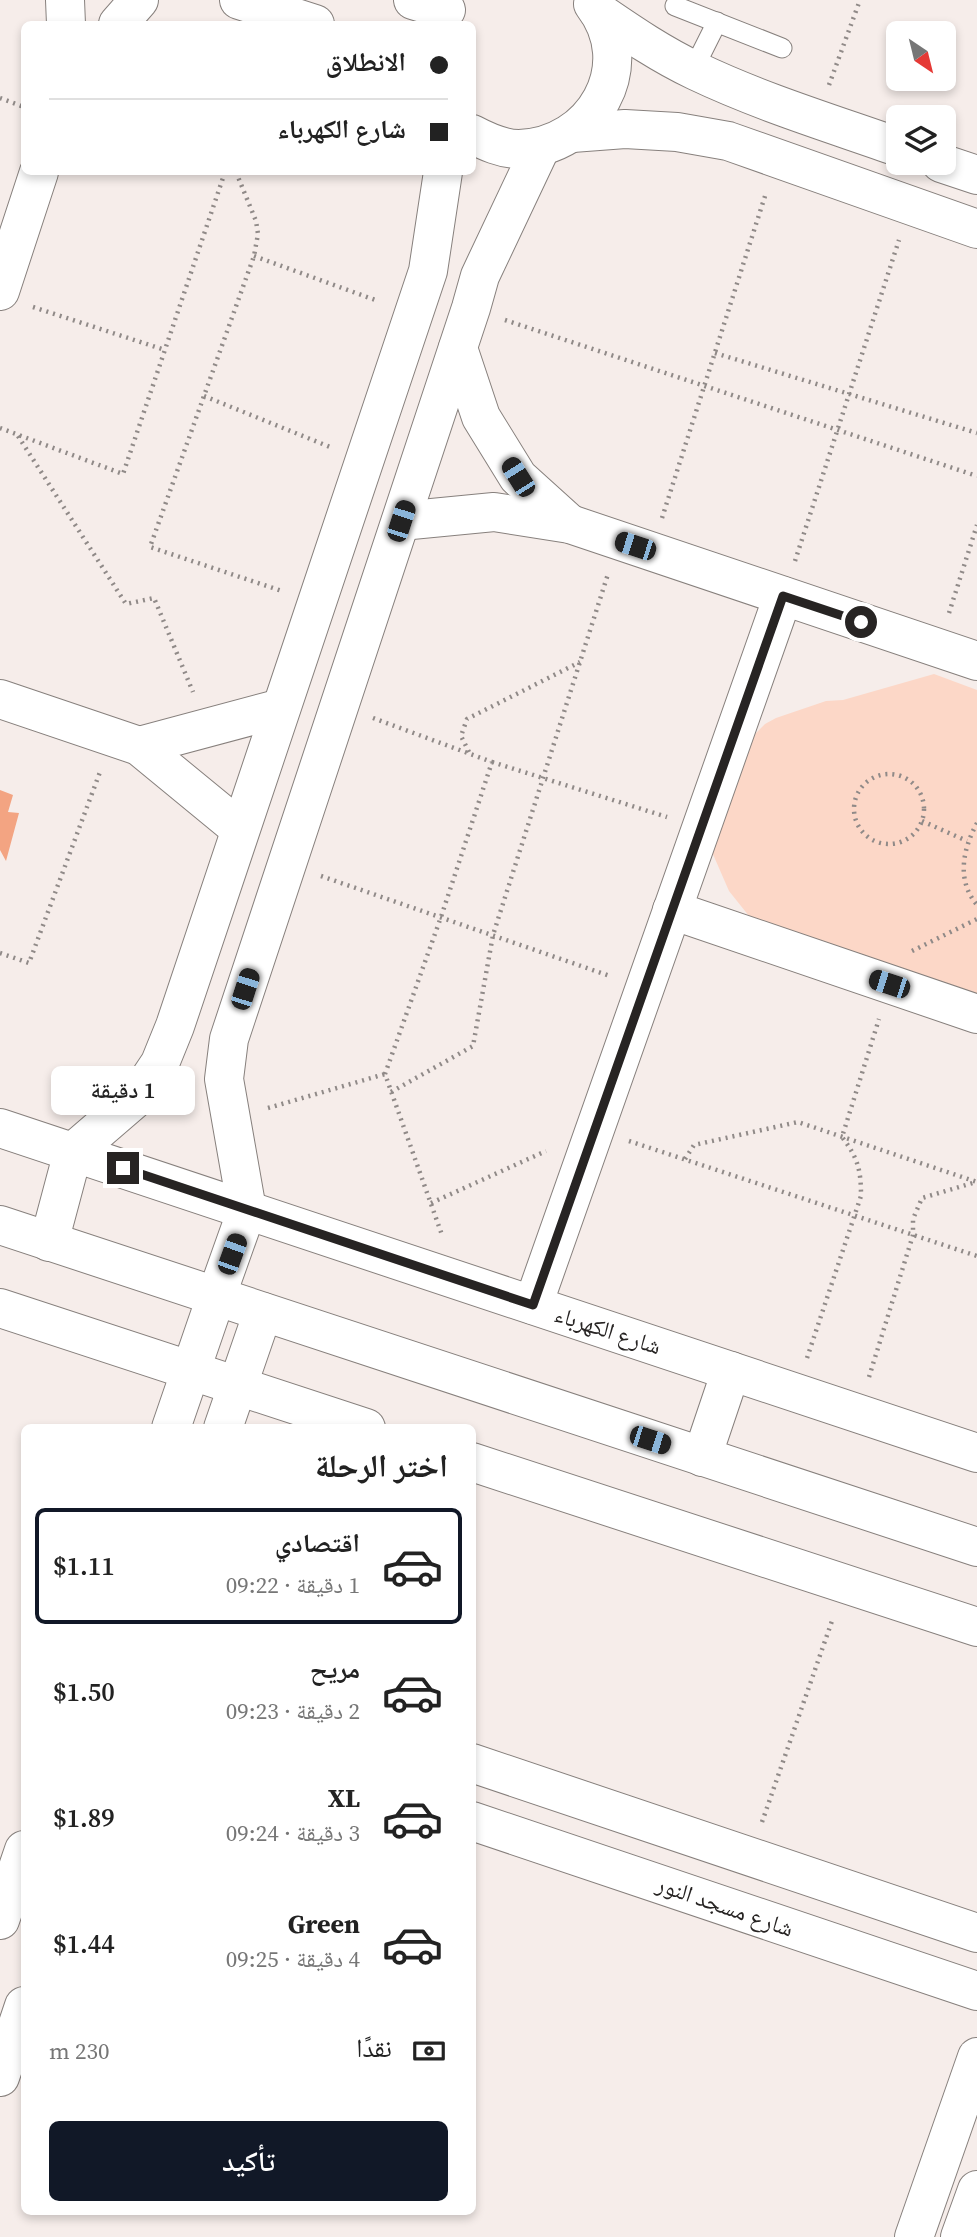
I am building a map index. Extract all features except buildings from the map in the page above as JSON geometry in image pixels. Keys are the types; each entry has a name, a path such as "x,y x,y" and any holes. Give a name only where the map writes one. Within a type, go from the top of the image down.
{"street":[{"path":"65,0 66,21"},
{"path":"121,21 139,0"},
{"path":"239,0 306,21"},
{"path":"595,6 645,43 693,70 743,93 886,143"},
{"path":"172,1424 247,1210 224,1079 229,1039 480,276 557,140 587,120 599,105 607,88 611,49 608,31 595,6"},
{"path":"476,136 492,144 516,149 625,129 677,132 728,141 977,229"},
{"path":"13,298 38,175"},
{"path":"49,1241 73,1152 138,1096 160,1063 175,1026 428,271 443,175"},
{"path":"458,348 481,417 518,477 570,524"},
{"path":"401,521 494,512 570,524 977,661"},
{"path":"533,1305 783,596"},
{"path":"0,699 126,742 240,829"},
{"path":"126,742 207,728 281,708"},
{"path":"672,910 977,1014"},
{"name":"شارع الكهرباء","path":"0,1128 977,1453"},
{"path":"0,1225 977,1547"},
{"path":"0,1308 354,1424"},
{"path":"224,1424 263,1312"},
{"path":"702,1457 731,1371"},
{"path":"476,1463 977,1627"},
{"path":"476,1764 965,1929 936,1977"},
{"name":"شارع مسجد النور","path":"476,1822 977,1991"},
{"path":"0,1920 21,1859"},
{"path":"0,2077 21,2015"},
{"path":"914,2237 977,2057"},
{"path":"960,2237 977,2190"}],"lane":[{"path":"675,6 782,48"},
{"path":"693,70 717,22"}],"path":[{"path":"817,119 860,0"},
{"path":"0,98 21,106"},
{"path":"391,1092 473,1046 493,935 580,661 635,546 704,386 777,159"},
{"path":"0,428 124,474 224,175"},
{"path":"237,175 256,221 258,234 254,256 150,547 316,603"},
{"path":"783,596 911,206"},
{"path":"254,256 412,314"},
{"path":"13,298 165,350"},
{"path":"471,308 977,476"},
{"path":"715,353 977,433"},
{"path":"205,396 363,460"},
{"path":"17,435 126,604 154,598 207,728"},
{"path":"938,648 977,524"},
{"path":"469,753 461,736 467,719 580,661"},
{"path":"340,706 492,762 701,828"},
{"path":"0,953 29,963 126,742"},
{"path":"458,1280 385,1074 492,762"},
{"path":"889,774 906,778 919,789 925,805 922,821 913,836 898,844 881,844 866,836 856,822 854,805 860,789 872,778 889,774"},
{"path":"922,821 967,841"},
{"path":"977,823 967,841 963,860 965,881 977,905"},
{"path":"287,864 645,988"},
{"path":"796,1392 861,1196 861,1175 855,1154 842,1137 876,980 977,919"},
{"path":"230,1119 385,1074"},
{"path":"685,1159 694,1145 798,1122 977,1182"},
{"path":"431,1203 595,1129 977,1256"},
{"path":"857,1413 913,1235 913,1219 922,1198 977,1182"},
{"path":"750,1856 846,1584"}],"shaded area":[{"path":"934,674 977,690 977,1014 757,926 729,891 712,852 755,734 765,724 826,701 843,700"}],"route":[{"path":"123,1168 533,1305 783,596 861,622"}]}
